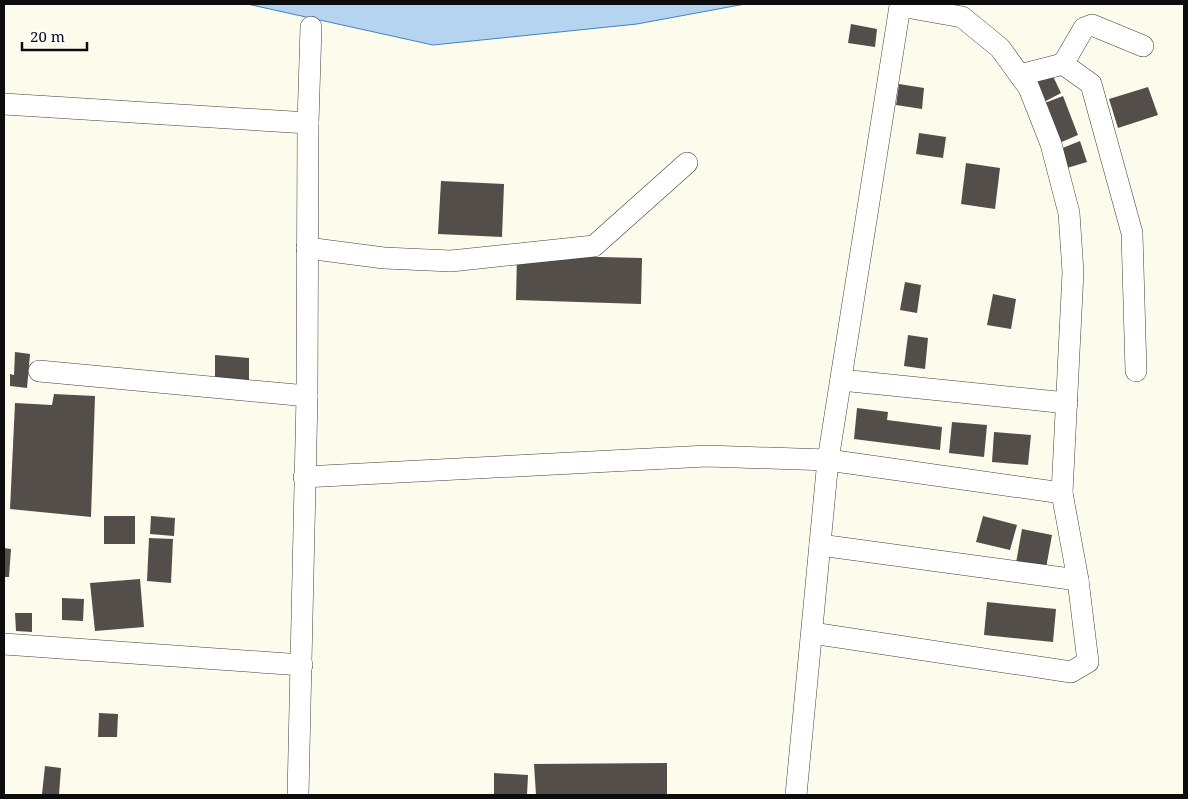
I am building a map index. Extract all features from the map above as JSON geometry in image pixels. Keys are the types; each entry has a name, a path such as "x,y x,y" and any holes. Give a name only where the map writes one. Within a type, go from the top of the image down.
{"street":[{"path":"796,795 828,460 900,6 962,17 1000,48 1029,88 1050,144 1069,213 1073,272 1062,492 1078,580 1088,662 1070,672 812,634"},
{"path":"1020,75 1064,64 1084,28 1092,25 1143,46"},
{"path":"298,795 302,665 308,124 311,27"},
{"path":"1064,64 1091,84 1132,233 1136,371"},
{"path":"4,104 308,124"},
{"path":"307,248 384,258 451,261 594,246 687,163"},
{"path":"39,371 306,396"},
{"path":"841,380 1067,403"},
{"path":"304,477 707,456 828,460 1062,492"},
{"path":"820,545 1078,580"},
{"path":"4,644 302,665"}],"water":[{"path":"247,4 745,4 637,24 433,45"}],"building":[{"path":"851,24 877,29 875,47 848,43"},
{"path":"1051,72 1061,93 1042,103 1031,82"},
{"path":"899,84 924,88 922,109 896,105"},
{"path":"1148,87 1158,115 1118,128 1109,99"},
{"path":"1063,96 1078,135 1057,144 1042,104"},
{"path":"919,133 946,137 943,158 916,154"},
{"path":"1080,141 1087,162 1067,168 1060,149"},
{"path":"966,163 1000,168 995,209 961,204"},
{"path":"441,181 504,184 502,237 438,234"},
{"path":"517,255 642,258 641,304 516,300"},
{"path":"905,282 921,285 917,313 900,310"},
{"path":"993,294 1016,299 1011,329 987,325"},
{"path":"908,335 928,338 925,369 904,366"},
{"path":"15,352 30,354 27,388 10,386 10,374 14,375"},
{"path":"215,355 249,358 249,386 215,383"},
{"path":"54,394 95,396 91,517 10,509 15,403 52,405"},
{"path":"857,408 888,412 887,420 942,427 940,450 854,439"},
{"path":"952,422 987,425 984,457 949,453"},
{"path":"994,432 1031,435 1028,465 992,462"},
{"path":"104,516 135,516 135,544 104,544"},
{"path":"151,516 175,518 174,536 150,534"},
{"path":"983,516 1017,525 1010,550 976,542"},
{"path":"1022,529 1052,535 1046,568 1016,563"},
{"path":"149,538 173,539 171,583 147,581"},
{"path":"4,548 11,549 9,577 4,577"},
{"path":"140,579 144,627 95,631 90,583"},
{"path":"62,598 84,599 83,621 62,620"},
{"path":"987,602 1056,609 1053,642 984,635"},
{"path":"15,613 32,613 32,632 16,631"},
{"path":"99,713 118,714 117,737 98,737"},
{"path":"667,763 667,795 536,795 534,764"},
{"path":"45,766 61,768 59,795 42,794"},
{"path":"494,773 528,775 527,795 494,795"}]}
